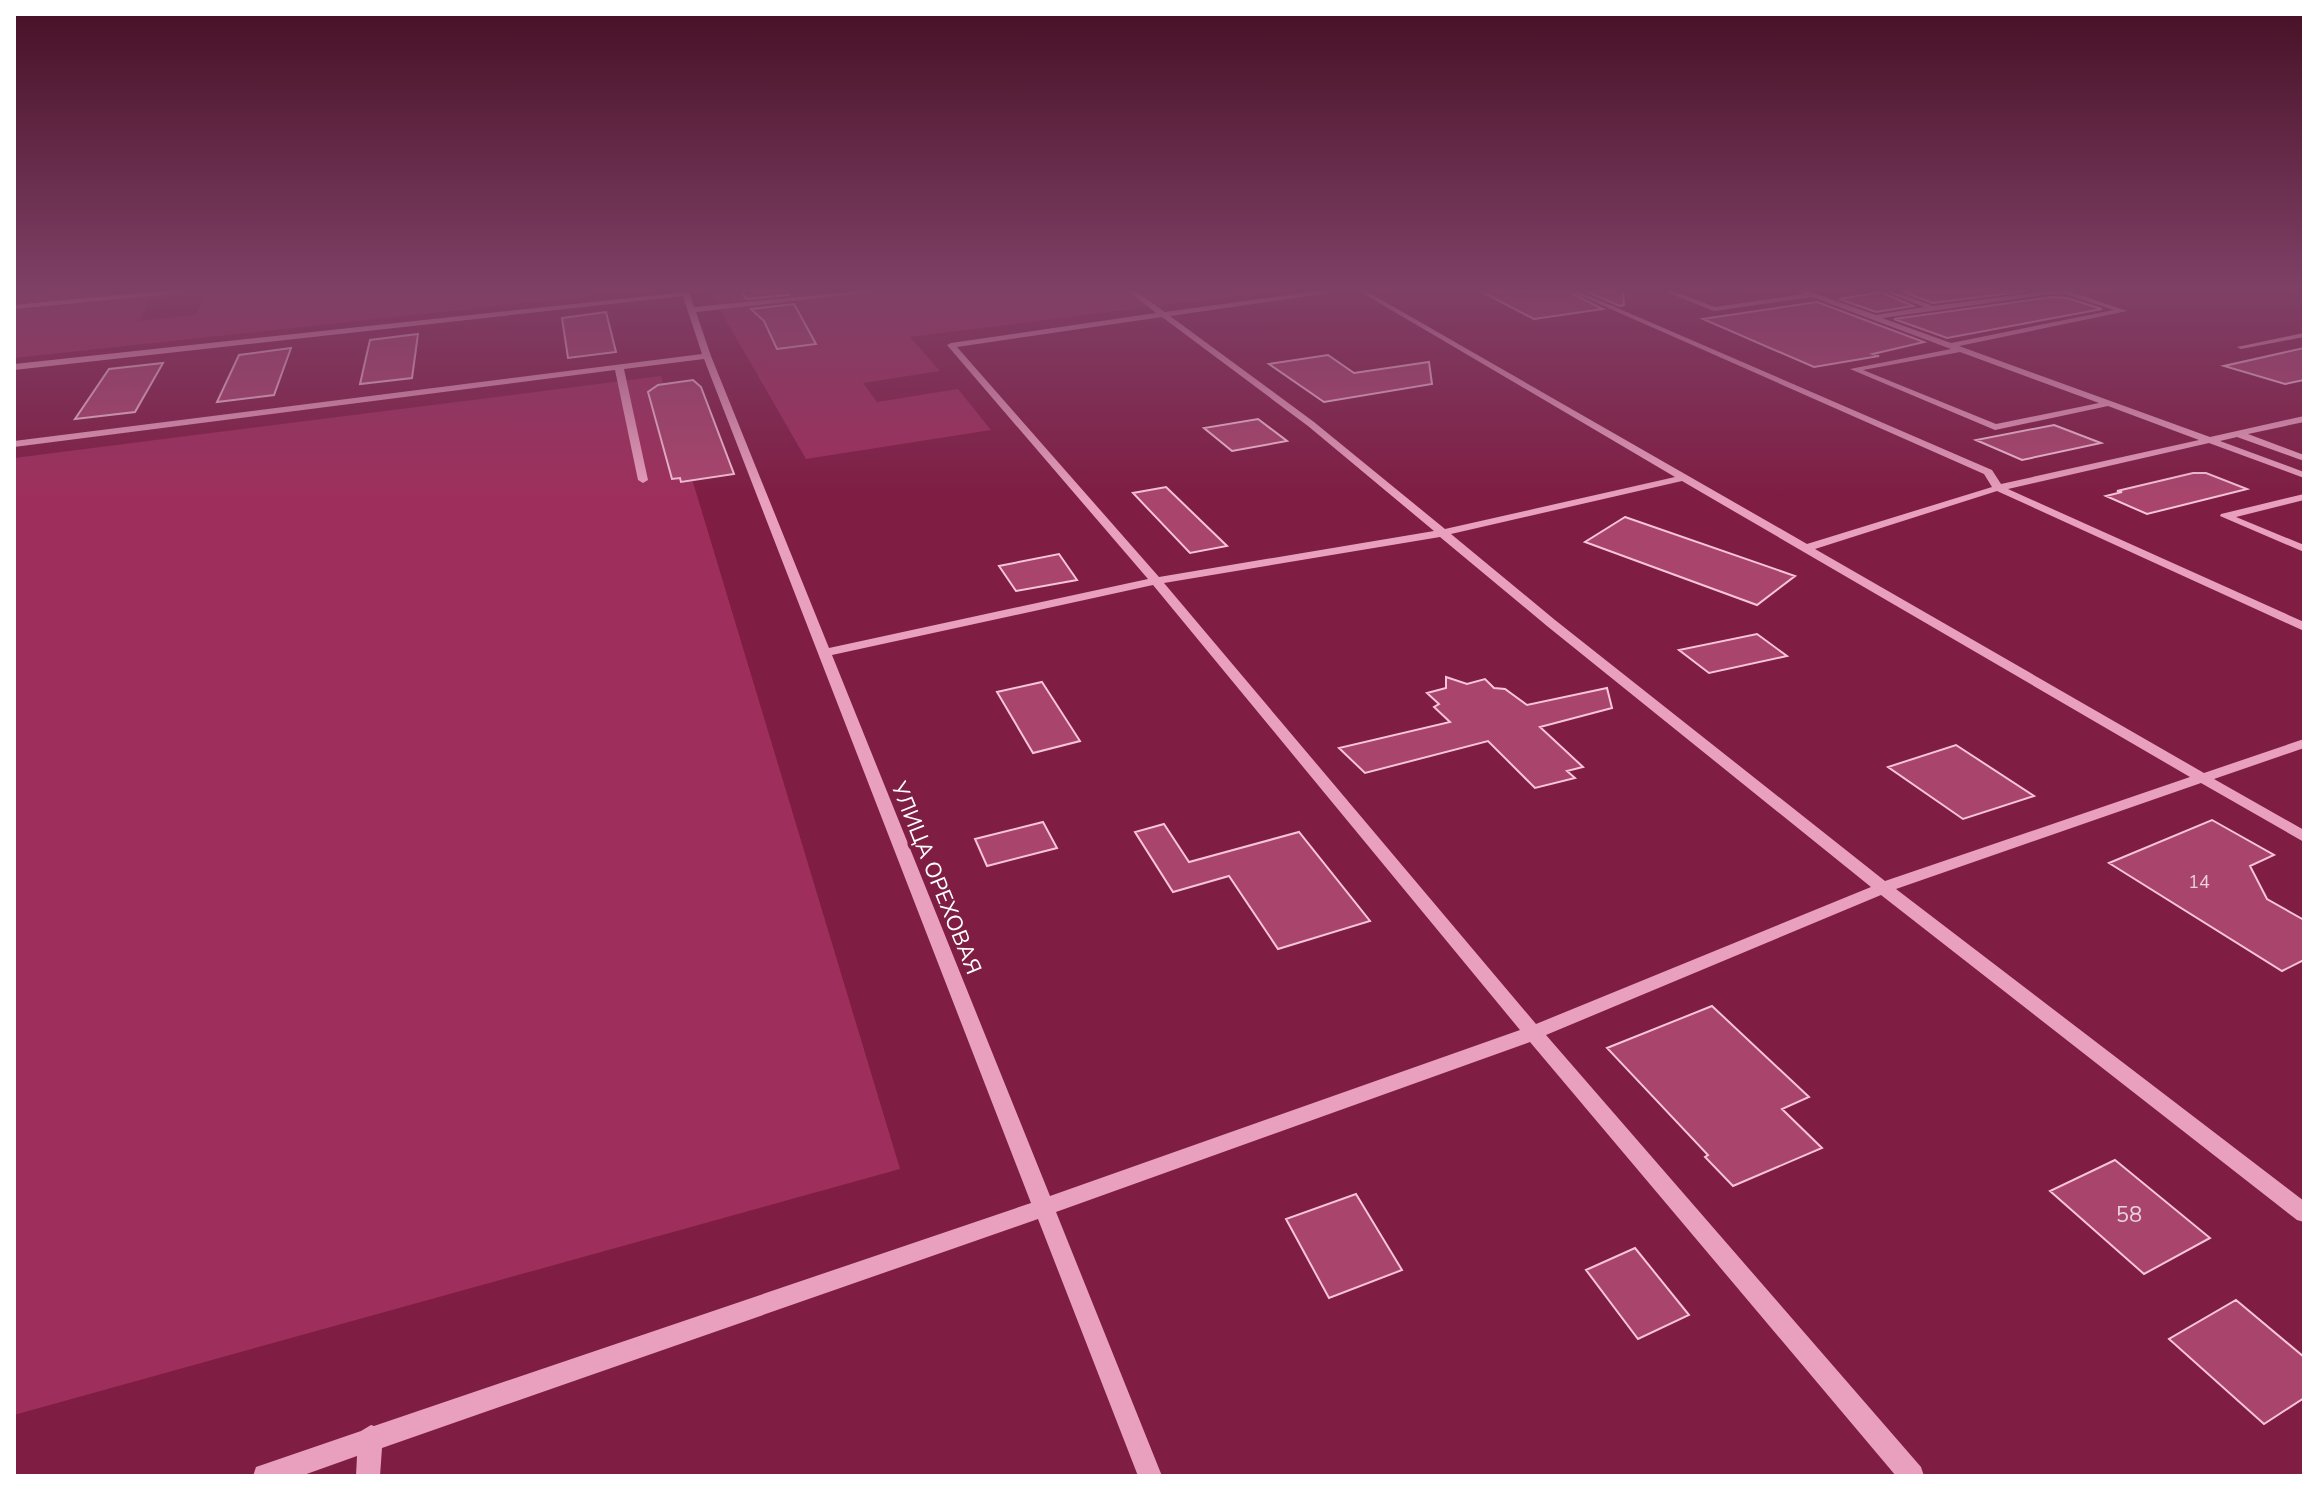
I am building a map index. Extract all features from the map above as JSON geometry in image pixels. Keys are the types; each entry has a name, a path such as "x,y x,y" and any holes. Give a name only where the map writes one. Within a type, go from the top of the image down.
{"street":[{"path":"14,367 77,361"},
{"path":"14,444 671,361"},
{"name":"УЛИЦА ОРЕХОВАЯ","path":"709,361 1150,1476"},
{"path":"964,361 1156,581 1533,1033 1912,1476"},
{"path":"1225,361 1311,424 1883,888 2304,1213"},
{"path":"1483,361 2304,837"},
{"path":"1732,361 1988,472 1998,488 2304,627"},
{"path":"1900,361 1854,369 1995,427 2111,403"},
{"path":"1994,361 2304,475"},
{"path":"619,367 643,480"},
{"path":"1807,548 1998,488 2304,419"},
{"path":"2238,434 2304,458"},
{"path":"824,653 1156,581 1443,533 1686,477"},
{"path":"2304,497 2225,516 2304,549"},
{"path":"265,1476 1043,1208 1533,1033 1883,888 2304,743"},
{"path":"368,1476 371,1437"}],"shaded area":[{"path":"749,361 931,361 940,371 863,383 877,402 958,389 991,430 806,459"},
{"path":"661,376 900,1169 14,1415 14,458"}],"building":[{"path":"236,361 286,361 274,395 217,402"},
{"path":"365,361 414,361 412,378 360,384"},
{"path":"1336,361 1354,373 1429,362 1432,384 1324,402 1269,364"},
{"path":"1799,361 1852,361 1814,367"},
{"path":"2248,361 2304,361 2304,380 2285,384 2224,366"},
{"path":"163,363 135,412 75,419 109,369"},
{"path":"693,380 701,387 734,474 681,482 680,478 672,479 648,392 658,385"},
{"path":"1258,419 1287,441 1232,451 1204,428"},
{"path":"2054,425 2101,443 2022,460 1976,440"},
{"path":"2193,473 2206,473 2247,489 2147,514 2106,496 2122,492 2117,491"},
{"path":"1166,487 1227,546 1190,553 1133,493"},
{"path":"1625,517 1795,576 1757,605 1585,542"},
{"path":"1059,554 1077,580 1016,591 999,566"},
{"path":"1757,634 1787,656 1709,673 1679,650"},
{"path":"1446,677 1467,684 1485,679 1494,688 1505,689 1527,705 1607,688 1612,708 1540,727 1583,767 1567,771 1575,778 1535,788 1488,741 1365,773 1339,748 1450,722 1434,707 1439,704 1427,693 1446,688"},
{"path":"1042,682 1080,741 1033,753 997,692"},
{"path":"1956,745 2034,796 1963,819 1888,767"},
{"path":"2212,820 2274,855 2250,866 2267,899 2304,920 2304,960 2282,971 2109,863"},
{"path":"1043,822 1057,848 987,866 975,839"},
{"path":"1164,824 1189,862 1299,832 1370,921 1278,949 1229,876 1173,892 1135,832"},
{"path":"1712,1006 1809,1097 1782,1109 1822,1148 1733,1186 1705,1157 1708,1155 1607,1048"},
{"path":"2115,1160 2210,1238 2144,1274 2050,1191"},
{"path":"1356,1194 1402,1270 1329,1298 1286,1219"},
{"path":"1635,1248 1689,1315 1638,1339 1586,1270"},
{"path":"2236,1300 2304,1357 2304,1398 2264,1424 2169,1339"}]}
